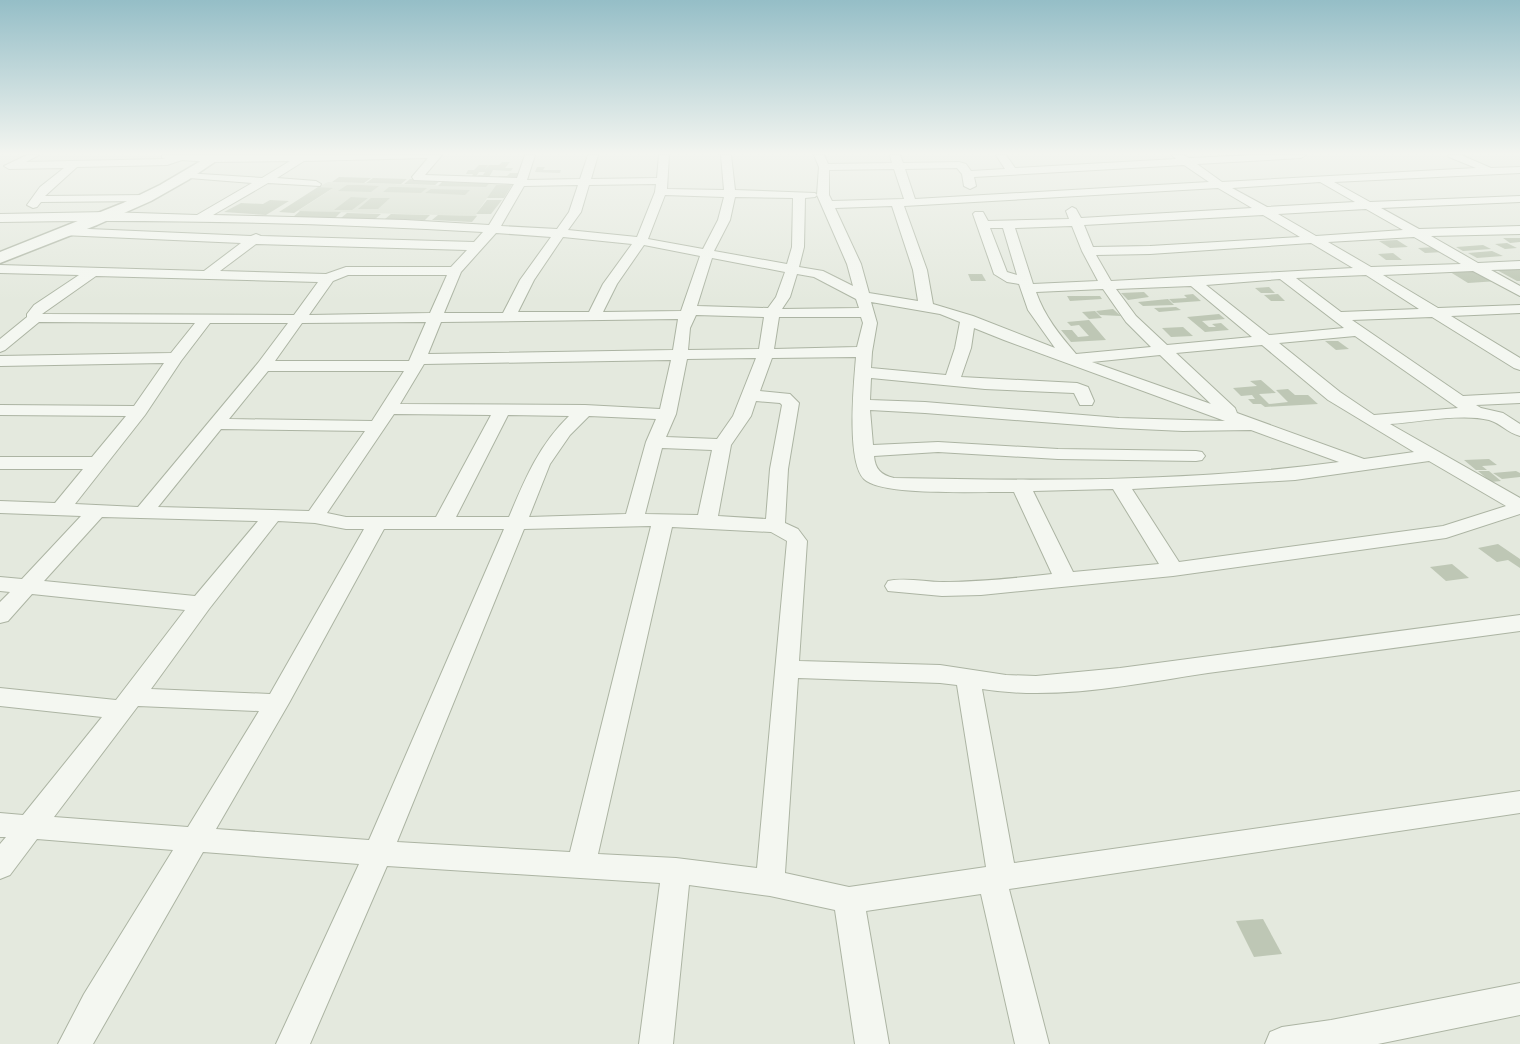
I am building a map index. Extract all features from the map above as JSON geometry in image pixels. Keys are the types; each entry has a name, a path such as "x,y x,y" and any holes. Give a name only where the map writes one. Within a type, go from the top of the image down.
{"street":[{"path":"22,218 33,204"},
{"path":"0,258 134,204"},
{"path":"198,219 224,204"},
{"path":"315,517 389,409 417,363 455,270 493,230 508,204"},
{"path":"508,317 527,280 561,234 575,212 578,204"},
{"path":"594,315 610,284 641,241 655,204"},
{"path":"634,520 655,442 667,414 680,355 683,328 707,253 724,220 728,204"},
{"path":"707,521 722,445 742,416 766,353 772,314 783,297 792,270 798,247 799,204"},
{"path":"827,204 854,264 868,312 870,323 862,372 863,451 865,464 871,475 881,481 894,484 1021,486 1119,484 1295,474 1432,455"},
{"path":"897,204 920,270 926,306"},
{"path":"975,204 1001,274 1027,284 1107,286 1283,275 1520,266"},
{"path":"1070,204 1088,251 1107,286 1131,319 1234,417"},
{"path":"1252,204 1368,271 1520,366"},
{"path":"983,225 1076,222 1400,204"},
{"path":"1368,205 1520,292"},
{"path":"0,218 107,216 404,224 604,236 641,241 827,277 862,296 953,312 1009,337 1363,465"},
{"path":"208,274 278,222"},
{"path":"1009,225 1009,232 1035,310 1072,359"},
{"path":"1088,251 1150,250 1311,238 1520,230"},
{"path":"66,232 253,240 478,246"},
{"path":"0,269 328,278 346,271 455,270"},
{"path":"35,318 34,314 39,308 94,271"},
{"path":"1283,275 1358,331 1475,412"},
{"path":"143,513 264,366 328,278"},
{"path":"1194,282 1264,341 1334,396 1371,420 1520,507"},
{"path":"1338,316 1520,309"},
{"path":"0,347 35,318 300,319 868,312"},
{"path":"60,510 138,411 175,358 206,319"},
{"path":"952,381 964,348 968,319"},
{"path":"1072,359 1358,331"},
{"path":"264,366 864,352"},
{"path":"0,361 175,358"},
{"path":"862,372 952,381 1077,388 1082,390 1086,401"},
{"path":"749,395 784,398 791,403 780,461 775,526"},
{"path":"1460,401 1520,398"},
{"path":"861,405 906,405 1178,427 1254,426"},
{"path":"389,409 585,410 667,414"},
{"path":"443,523 503,409"},
{"path":"0,410 138,411"},
{"path":"293,1044 378,853 540,464 564,431 585,410"},
{"path":"1371,420 1475,412 1497,417 1520,432"},
{"path":"215,424 376,426"},
{"path":"1178,427 1211,479"},
{"path":"655,442 722,445"},
{"path":"863,451 938,447 1058,454 1196,456"},
{"path":"0,463 97,463"},
{"path":"1119,484 1173,569"},
{"path":"1021,486 1066,580"},
{"path":"0,507 96,512 273,515 315,517 346,523 707,521 775,526 794,535 797,541 770,883"},
{"path":"896,586 942,589 981,588 1173,569 1389,542 1446,532 1520,507"},
{"path":"0,616 96,512"},
{"path":"0,866 127,704 201,604 273,515"},
{"path":"581,866 663,520"},
{"path":"75,1044 96,1005 277,703 377,523"},
{"path":"0,584 201,604"},
{"path":"786,669 940,674 1006,684 1055,684 1120,677 1520,623"},
{"path":"968,677 997,878 1032,1044"},
{"path":"0,697 127,704 277,703"},
{"path":"0,825 196,838 378,853 676,871 770,883 849,900 1520,802"},
{"path":"656,1044 676,871"},
{"path":"849,900 872,1044"},
{"path":"1282,1044 1333,1040 1520,999"}],"shaded area":[{"path":"309,204 483,204 476,214 477,216 298,211"}],"building":[{"path":"240,204 285,204 266,215 224,212"},
{"path":"292,204 308,204 294,213 279,212"},
{"path":"342,204 360,204 352,210 334,210"},
{"path":"364,204 384,204 378,209 358,209"},
{"path":"484,204 499,204 491,214 476,214"},
{"path":"300,211 341,212 335,218 293,217"},
{"path":"347,213 381,214 375,219 341,218"},
{"path":"391,214 430,215 425,220 385,219"},
{"path":"438,215 477,216 472,222 432,220"},
{"path":"1503,238 1520,238 1520,242 1510,243"},
{"path":"1397,240 1408,247 1390,248 1379,241"},
{"path":"1507,243 1517,248 1505,249 1495,244"},
{"path":"1483,245 1491,249 1463,251 1456,247"},
{"path":"1436,247 1444,252 1425,253 1418,248"},
{"path":"1492,251 1503,256 1477,258 1468,253"},
{"path":"1393,253 1402,260 1386,260 1378,254"},
{"path":"1520,268 1520,281 1495,269"},
{"path":"1475,269 1498,281 1468,283 1447,270"},
{"path":"968,274 982,274 986,281 971,281"},
{"path":"1269,287 1275,293 1261,293 1255,288"},
{"path":"1144,292 1149,297 1128,300 1121,293"},
{"path":"1193,294 1201,301 1173,303 1169,299 1187,298 1184,295"},
{"path":"1278,294 1285,301 1271,301 1264,295"},
{"path":"1067,296 1100,296 1102,299 1070,301"},
{"path":"1168,299 1174,305 1143,306 1138,302"},
{"path":"1176,307 1181,310 1159,312 1154,308"},
{"path":"1113,309 1121,316 1100,315 1096,311"},
{"path":"1095,311 1102,318 1089,319 1082,312"},
{"path":"1219,314 1225,319 1202,321 1209,327 1216,327 1212,324 1221,323 1229,330 1205,332 1187,317"},
{"path":"1089,320 1106,340 1071,342 1061,330 1072,330 1078,337 1089,336 1079,325 1071,326 1067,322"},
{"path":"1183,327 1193,336 1171,337 1162,328"},
{"path":"1325,341 1338,341 1349,349 1336,350"},
{"path":"1261,380 1276,393 1259,394 1269,404 1288,402 1276,390 1288,389 1295,395 1308,395 1318,404 1265,407 1261,404 1253,404 1248,399 1255,399 1252,395 1241,396 1233,388 1257,386 1250,381"},
{"path":"1489,459 1497,465 1482,466 1487,470 1476,470 1464,460"},
{"path":"1478,471 1489,471 1501,481 1491,482"},
{"path":"1516,471 1520,473 1520,477 1502,479 1493,473"},
{"path":"1498,544 1520,559 1520,568 1508,560 1497,562 1478,548"},
{"path":"1452,564 1469,578 1446,581 1430,567"},
{"path":"1263,919 1282,954 1254,957 1236,921"}]}
